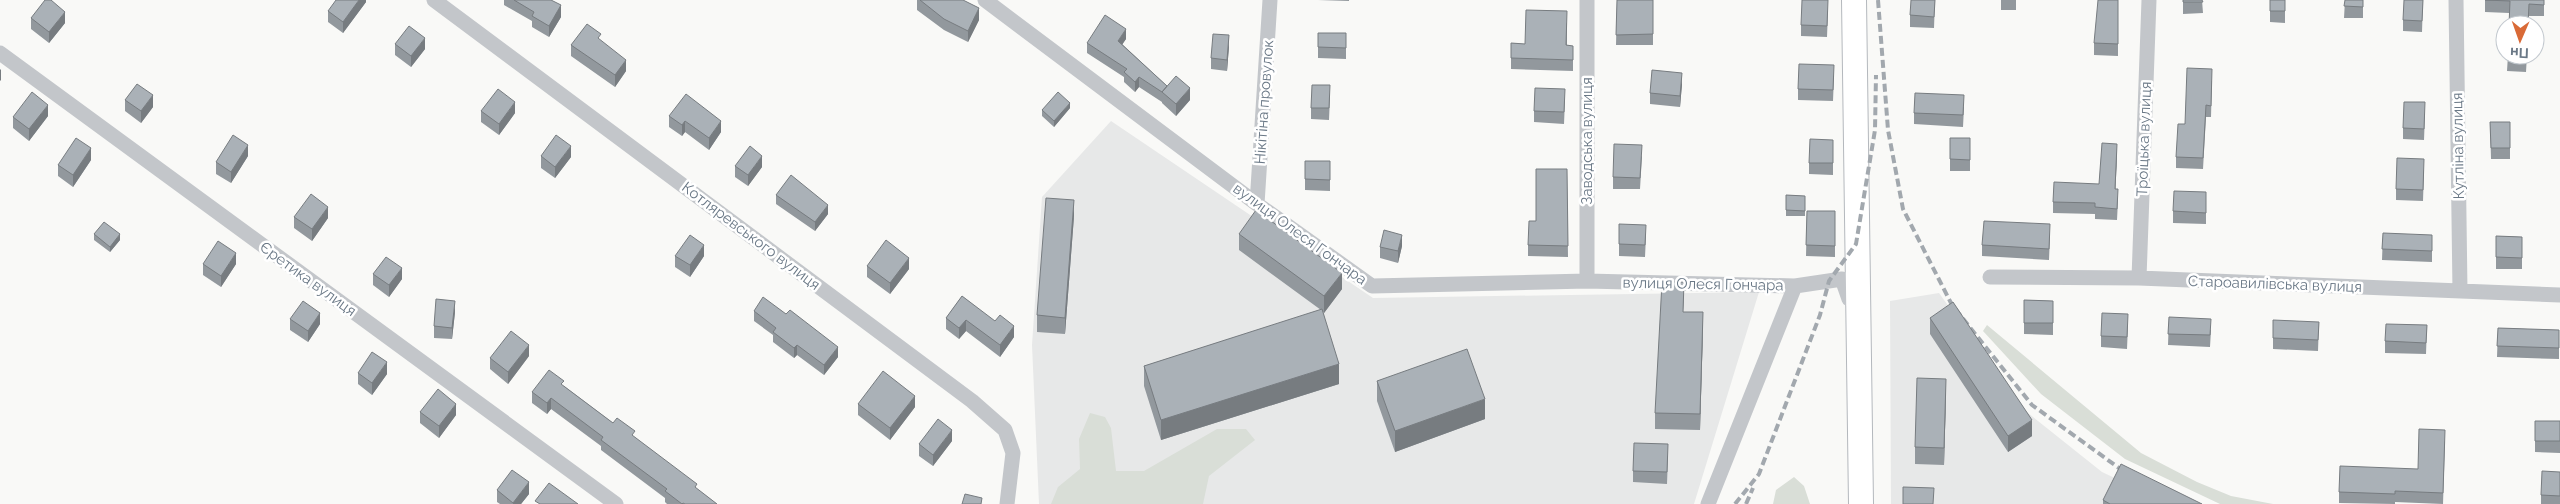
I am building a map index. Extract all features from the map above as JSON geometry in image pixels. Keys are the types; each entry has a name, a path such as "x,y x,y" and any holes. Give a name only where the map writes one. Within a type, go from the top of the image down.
{"main road":[{"path":"1854,0 1861,504"}],"street":[{"name":"Котляревського вулиця","path":"434,0 972,401 1005,430 1012,453 1007,504"},
{"name":"вулиця Олеся Гончара","path":"985,0 1257,204 1372,286 1587,281 1795,286 1842,280 1849,299"},
{"name":"Нікітіна провулок","path":"1257,204 1270,0"},
{"name":"Заводська вулиця","path":"1587,0 1587,281"},
{"name":"Троїцька вулиця","path":"2139,278 2149,0"},
{"name":"Кутліна вулиця","path":"2456,0 2460,291"},
{"name":"Єретика вулиця","path":"0,54 616,504"},
{"name":"Староавилівська вулиця","path":"1990,276 2139,278 2560,295"},
{"path":"1708,504 1795,286"}],"shaded area":[{"path":"1111,121 1373,298 1759,292 1694,504 1039,504 1032,345 1042,197"},
{"path":"1939,293 2023,409 2102,472 2170,504 1891,504 1890,301"},
{"path":"1987,325 2141,453 2197,482 2231,496 2273,504 2220,504 2125,459 2041,394 1983,331"},
{"path":"1090,413 1105,417 1111,428 1116,471 1144,471 1217,429 1246,429 1255,440 1209,476 1203,504 1051,504 1058,487 1080,469 1079,439"},
{"path":"1794,477 1804,486 1810,504 1773,504 1776,490"}],"building":[{"path":"45,0 51,0 65,12 49,32 31,18"},
{"path":"336,0 359,0 343,22 328,11"},
{"path":"514,0 551,0 561,5 549,26 532,16 534,12"},
{"path":"920,0 963,0 979,8 968,31 944,19"},
{"path":"1617,0 1653,0 1653,34 1616,35"},
{"path":"1802,0 1828,0 1827,26 1801,25"},
{"path":"1911,0 1935,0 1934,17 1910,15"},
{"path":"2098,0 2118,0 2118,44 2094,43"},
{"path":"2183,0 2202,0 2203,2 2183,2"},
{"path":"2270,0 2285,0 2285,11 2270,11"},
{"path":"2345,0 2363,0 2363,7 2344,6"},
{"path":"2404,0 2423,0 2422,21 2403,20"},
{"path":"2485,0 2544,0 2544,5 2529,4 2528,15 2509,15 2510,1"},
{"path":"1526,10 1567,11 1566,45 1573,46 1573,60 1511,58 1511,43 1525,44"},
{"path":"1105,15 1126,29 1118,41 1167,86 1162,92 1139,77 1135,82 1124,72 1127,69 1087,43"},
{"path":"587,24 601,34 598,38 626,60 615,75 571,45"},
{"path":"409,26 425,38 411,56 395,44"},
{"path":"1318,33 1346,33 1346,48 1318,47"},
{"path":"1213,34 1229,35 1227,60 1211,58"},
{"path":"1799,64 1834,65 1833,90 1798,89"},
{"path":"2187,68 2212,69 2211,106 2206,105 2203,158 2176,157 2178,124 2185,124"},
{"path":"1652,70 1682,73 1680,96 1650,93"},
{"path":"1176,76 1190,88 1176,104 1162,92"},
{"path":"137,84 153,95 141,111 125,100"},
{"path":"1312,85 1330,85 1329,108 1311,108"},
{"path":"1535,88 1565,89 1564,112 1534,111"},
{"path":"498,89 515,102 499,124 481,111"},
{"path":"32,92 48,105 29,129 13,117"},
{"path":"1058,92 1070,103 1054,121 1042,110"},
{"path":"1915,93 1964,95 1963,115 1914,113"},
{"path":"686,94 721,121 709,138 685,121 682,125 669,116"},
{"path":"2404,102 2425,102 2424,129 2403,128"},
{"path":"2490,122 2510,122 2510,148 2491,148"},
{"path":"233,135 248,145 231,172 216,162"},
{"path":"556,135 571,146 555,167 541,156"},
{"path":"76,138 91,148 73,175 58,165"},
{"path":"1950,138 1970,138 1970,160 1950,159"},
{"path":"1810,139 1833,140 1833,163 1809,163"},
{"path":"2102,143 2117,144 2115,189 2118,189 2117,209 2095,207 2095,203 2053,202 2054,182 2099,184"},
{"path":"1614,144 1642,145 1640,178 1613,177"},
{"path":"750,146 762,156 748,175 735,166"},
{"path":"2397,158 2424,159 2423,190 2396,189"},
{"path":"1305,161 1330,161 1330,180 1305,179"},
{"path":"1536,169 1567,169 1568,246 1528,245 1529,221 1536,221"},
{"path":"791,175 828,205 815,222 776,195"},
{"path":"2174,191 2206,192 2206,213 2173,211"},
{"path":"311,194 328,207 312,229 294,217"},
{"path":"1786,195 1805,196 1805,211 1786,210"},
{"path":"1046,198 1074,200 1065,318 1037,315"},
{"path":"1256,210 1342,273 1324,296 1239,234"},
{"path":"1807,211 1835,211 1835,246 1806,245"},
{"path":"1984,221 2050,224 2049,249 1982,245"},
{"path":"104,222 120,234 110,247 94,234"},
{"path":"1619,224 1646,225 1645,245 1619,244"},
{"path":"1384,230 1402,235 1398,251 1380,247"},
{"path":"2383,233 2432,235 2432,251 2382,249"},
{"path":"690,235 704,245 690,265 675,256"},
{"path":"2496,236 2522,237 2522,258 2496,257"},
{"path":"886,240 909,258 890,283 867,266"},
{"path":"218,241 236,253 221,276 203,264"},
{"path":"386,257 402,268 389,285 373,274"},
{"path":"1662,282 1684,282 1683,312 1703,312 1700,414 1655,413"},
{"path":"962,296 995,321 1000,315 1014,326 1000,345 966,320 959,328 946,318"},
{"path":"763,297 786,314 790,310 838,347 824,365 797,345 794,348 773,332 776,328 754,311"},
{"path":"436,299 455,301 452,328 434,326"},
{"path":"2024,300 2053,301 2053,323 2024,323"},
{"path":"303,301 320,313 308,331 290,319"},
{"path":"1953,302 2032,420 2008,436 1930,318"},
{"path":"1322,309 1339,364 1161,420 1144,366"},
{"path":"2102,313 2128,314 2127,337 2101,336"},
{"path":"2169,317 2211,319 2210,335 2168,334"},
{"path":"2273,320 2319,322 2318,340 2273,338"},
{"path":"2386,324 2427,325 2426,343 2385,341"},
{"path":"2498,328 2559,330 2559,348 2497,346"},
{"path":"511,331 529,345 508,372 490,358"},
{"path":"1467,349 1485,399 1395,431 1377,381"},
{"path":"372,352 387,362 372,383 358,373"},
{"path":"549,370 564,381 561,384 613,423 617,418 635,431 632,435 697,484 695,487 717,504 682,504 665,491 667,489 601,440 603,437 551,398 547,403 532,392"},
{"path":"883,371 915,396 890,428 858,404"},
{"path":"1917,378 1946,379 1944,448 1915,447"},
{"path":"438,389 456,404 439,426 420,412"},
{"path":"938,419 952,430 933,455 919,444"},
{"path":"2535,421 2560,421 2560,441 2535,441"},
{"path":"2419,429 2445,430 2443,493 2395,491 2395,494 2339,492 2340,466 2418,469"},
{"path":"1634,443 1668,444 1667,472 1633,471"},
{"path":"2121,464 2202,504 2110,504 2103,500"},
{"path":"512,470 529,482 513,503 497,490"},
{"path":"2542,471 2560,472 2560,496 2541,495"},
{"path":"549,483 578,504 540,504 535,501"},
{"path":"1903,487 1934,488 1933,504 1903,504"},
{"path":"965,494 982,498 981,504 962,504"}],"railway":[{"path":"1878,0 1888,130 1903,209 1952,305 2032,405 2130,476"},
{"path":"1735,504 1759,474 1820,315 1829,281 1856,244 1875,130 1876,75"},
{"path":"1746,504 1753,488"}]}
